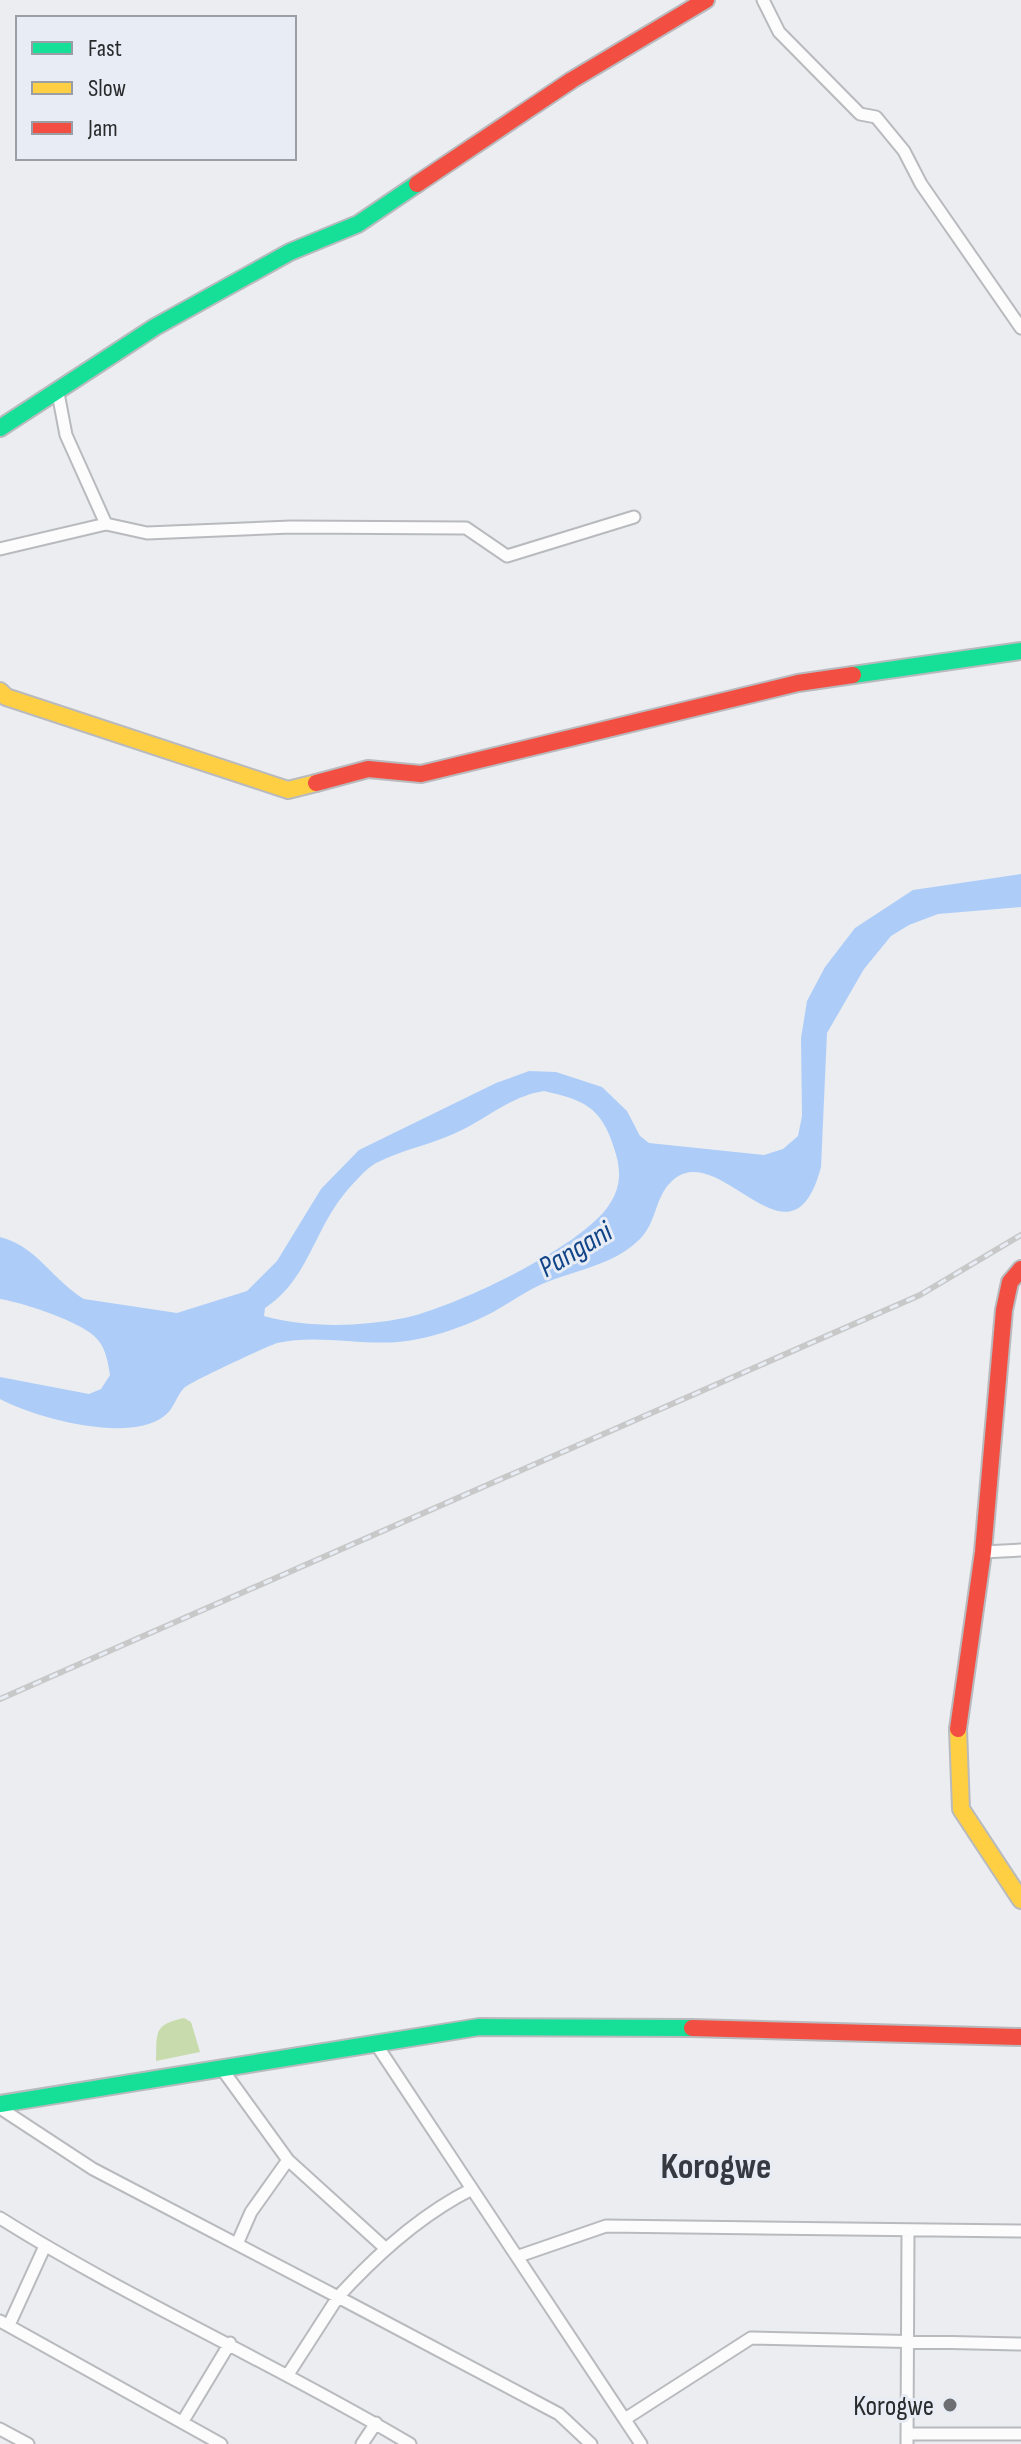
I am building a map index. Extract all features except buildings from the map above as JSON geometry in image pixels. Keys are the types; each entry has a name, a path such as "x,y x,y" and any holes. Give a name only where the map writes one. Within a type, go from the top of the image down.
{"main road":[{"path":"0,428 155,327 276,259 358,224 572,80 706,0"},
{"path":"0,691 6,697 288,790 368,769 421,774 798,683 1021,651"},
{"path":"1021,1269 1010,1282 1004,1310 983,1552 958,1729 961,1809 1021,1900"},
{"path":"0,2106 479,2027 654,2027 1021,2037"}],"street":[{"path":"763,0 779,32 860,114 876,117 904,151 921,184 1021,328"},
{"path":"58,393 66,435 106,524"},
{"path":"0,549 106,524 147,533 291,527 466,528 507,556 634,517"},
{"path":"983,1552 1021,1550"},
{"path":"376,2044 641,2444"},
{"path":"222,2069 288,2160 385,2248"},
{"path":"0,2106 93,2169 559,2414 591,2444"},
{"path":"237,2244 251,2212 288,2160"},
{"path":"289,2373 338,2297 385,2248 452,2198 472,2189"},
{"path":"0,2218 45,2246 289,2373 410,2444"},
{"path":"519,2256 606,2226 1021,2231"},
{"path":"908,2231 907,2439 1021,2434"},
{"path":"45,2246 4,2323 221,2444"},
{"path":"625,2419 751,2338 1021,2344"},
{"path":"183,2421 230,2343"},
{"path":"362,2444 376,2423"},
{"path":"0,2429 28,2444"}],"green space":[{"path":"184,2018 191,2022 200,2052 156,2061 159,2031 167,2024"}],"water":[{"name":"Pangani","path":"1021,874 1021,907 938,914 909,925 891,936 864,969 827,1033 821,1167 808,1198 792,1211 773,1210 711,1176 691,1172 666,1187 646,1232 629,1248 606,1261 542,1284 484,1317 448,1331 398,1342 306,1339 277,1343 189,1384 163,1417 128,1428 105,1428 58,1420 0,1399 0,1377 89,1394 101,1389 110,1375 103,1348 91,1333 52,1314 0,1299 0,1237 24,1248 84,1299 177,1313 247,1291 277,1261 321,1189 359,1150 496,1083 529,1071 556,1072 602,1087 627,1111 640,1136 649,1143 764,1155 783,1149 798,1136 802,1116 801,1038 807,1001 825,967 855,928 913,890","holes":["544,1091 580,1102 596,1114 609,1134 619,1170 618,1184 609,1205 572,1239 515,1274 453,1302 404,1318 334,1325 298,1323 264,1316 265,1308 280,1297 301,1269 334,1207 372,1166 386,1158 452,1135 522,1097"]}],"railway":[{"path":"0,1699 920,1295 1021,1235"}],"traffic: fast":[{"path":"0,428 155,327 290,252 358,224 417,184"},
{"path":"853,675 1021,651"},
{"path":"0,2104 479,2027 692,2028"}],"traffic: slow":[{"path":"0,691 6,697 288,790 316,783"},
{"path":"958,1729 961,1809 1021,1900"}],"traffic: jam":[{"path":"417,184 572,80 706,0"},
{"path":"316,783 368,769 421,774 798,683 853,675"},
{"path":"958,1729 983,1552 1004,1310 1010,1282 1021,1269"},
{"path":"692,2028 1021,2037"}],"place":[{"name":"Korogwe","path":"950,2405"}],"district":[{"name":"Korogwe","path":"716,2165"}]}
